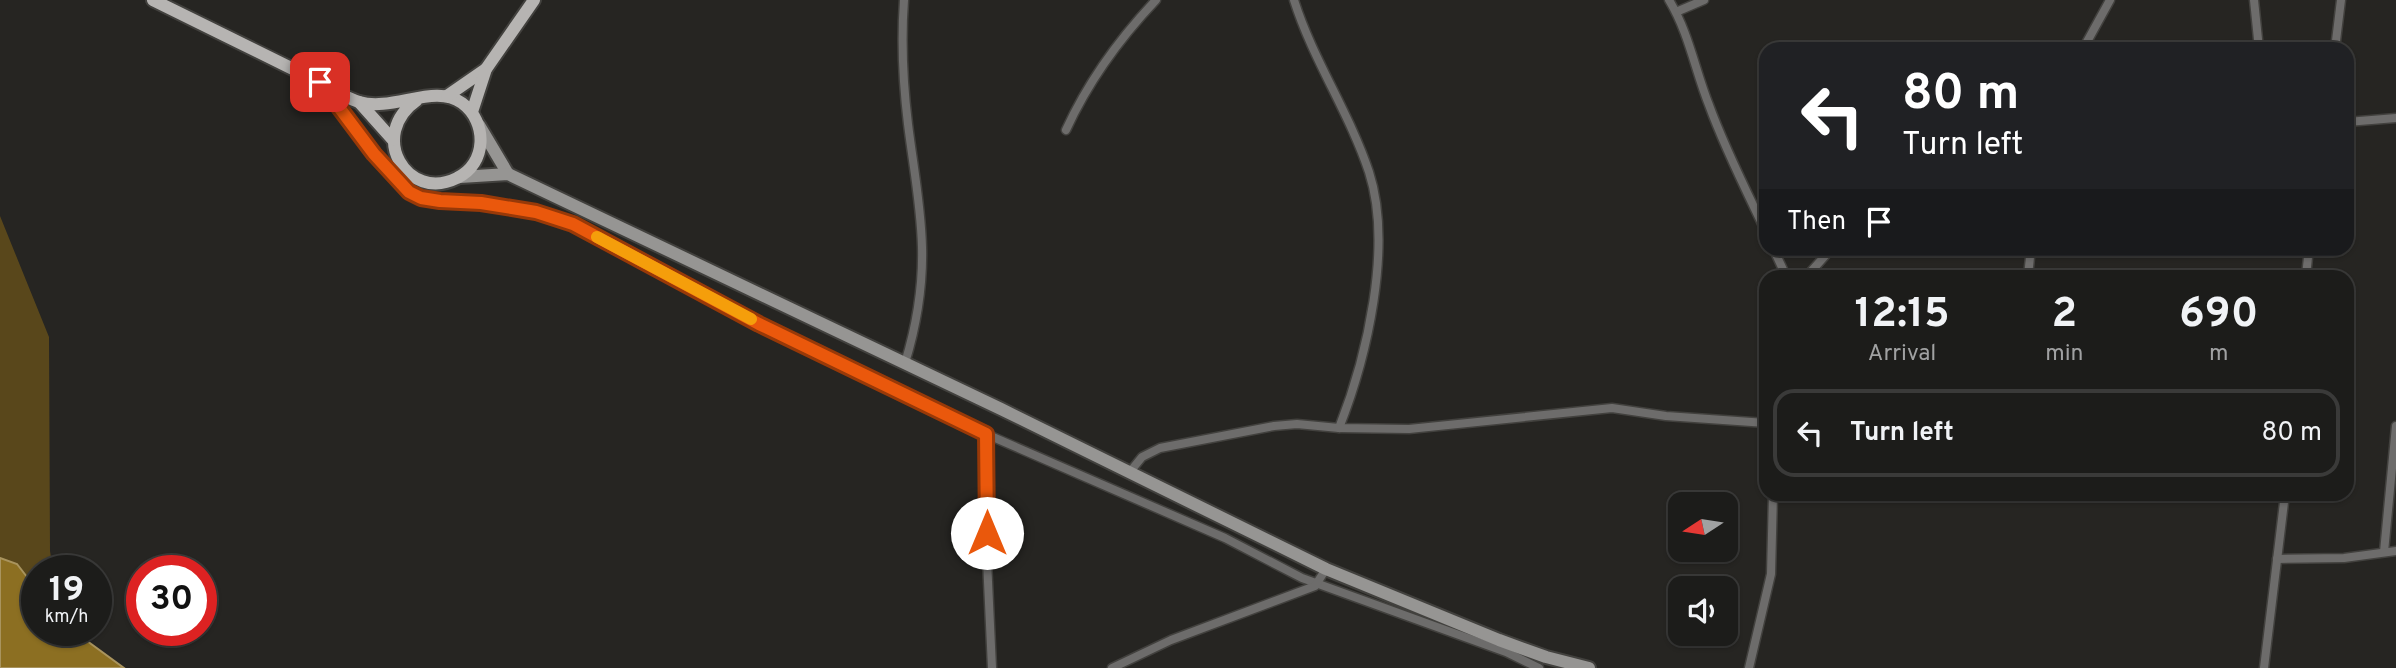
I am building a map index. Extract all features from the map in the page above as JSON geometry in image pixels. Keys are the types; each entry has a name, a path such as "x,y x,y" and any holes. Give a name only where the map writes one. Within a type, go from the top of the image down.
{"main road":[{"path":"153,0 359,102 393,140"},
{"path":"472,112 486,69 534,0"},
{"path":"447,96 486,69"},
{"path":"359,102 381,104 417,100 426,96 447,96 461,102 472,112 479,125 481,140 479,155 460,177 435,184 411,175 401,165 395,153 394,128 399,117 417,100"}],"street":[{"path":"904,0 902,33 905,94 919,198 922,249 914,335 905,363"},
{"path":"1066,130 1079,102 1105,63 1156,0"},
{"path":"1294,0 1311,46 1358,142 1375,195 1378,243 1374,295 1355,389 1339,428"},
{"path":"1669,0 1676,12 1725,147 1759,217"},
{"path":"1676,12 1704,0"},
{"path":"2087,42 2110,0"},
{"path":"2254,0 2258,42"},
{"path":"2336,42 2342,0"},
{"path":"320,82 374,154 409,192 421,198 481,203 536,212 573,224 759,324 986,434 1225,538 1301,578 1506,652 1539,668"},
{"path":"2354,121 2396,118"},
{"path":"479,125 508,174"},
{"path":"460,177 508,174 905,363 1326,569 1546,657 1589,668"},
{"path":"1812,270 1825,256"},
{"path":"1129,473 1142,457 1160,448 1297,424 1339,428 1409,429 1612,408 1666,416 1759,423"},
{"path":"2384,552 2396,426"},
{"path":"986,434 987,560 992,668"},
{"path":"1749,668 1771,574 1773,501"},
{"path":"2264,668 2284,501"},
{"path":"2277,559 2344,558 2396,551"},
{"path":"1112,668 1171,640 1318,584 1326,569"}],"shaded area":[{"path":"0,216 49,337 51,555 21,555 21,569 17,564 0,558"},
{"path":"0,558 17,564 21,569 21,646 94,646 124,668 0,668"}],"slow traffic":[{"path":"597,237 751,319"}],"route":[{"path":"320,82 374,154 409,192 421,198 440,201 481,203 536,212 573,224 759,324 986,434 987,533"}]}
